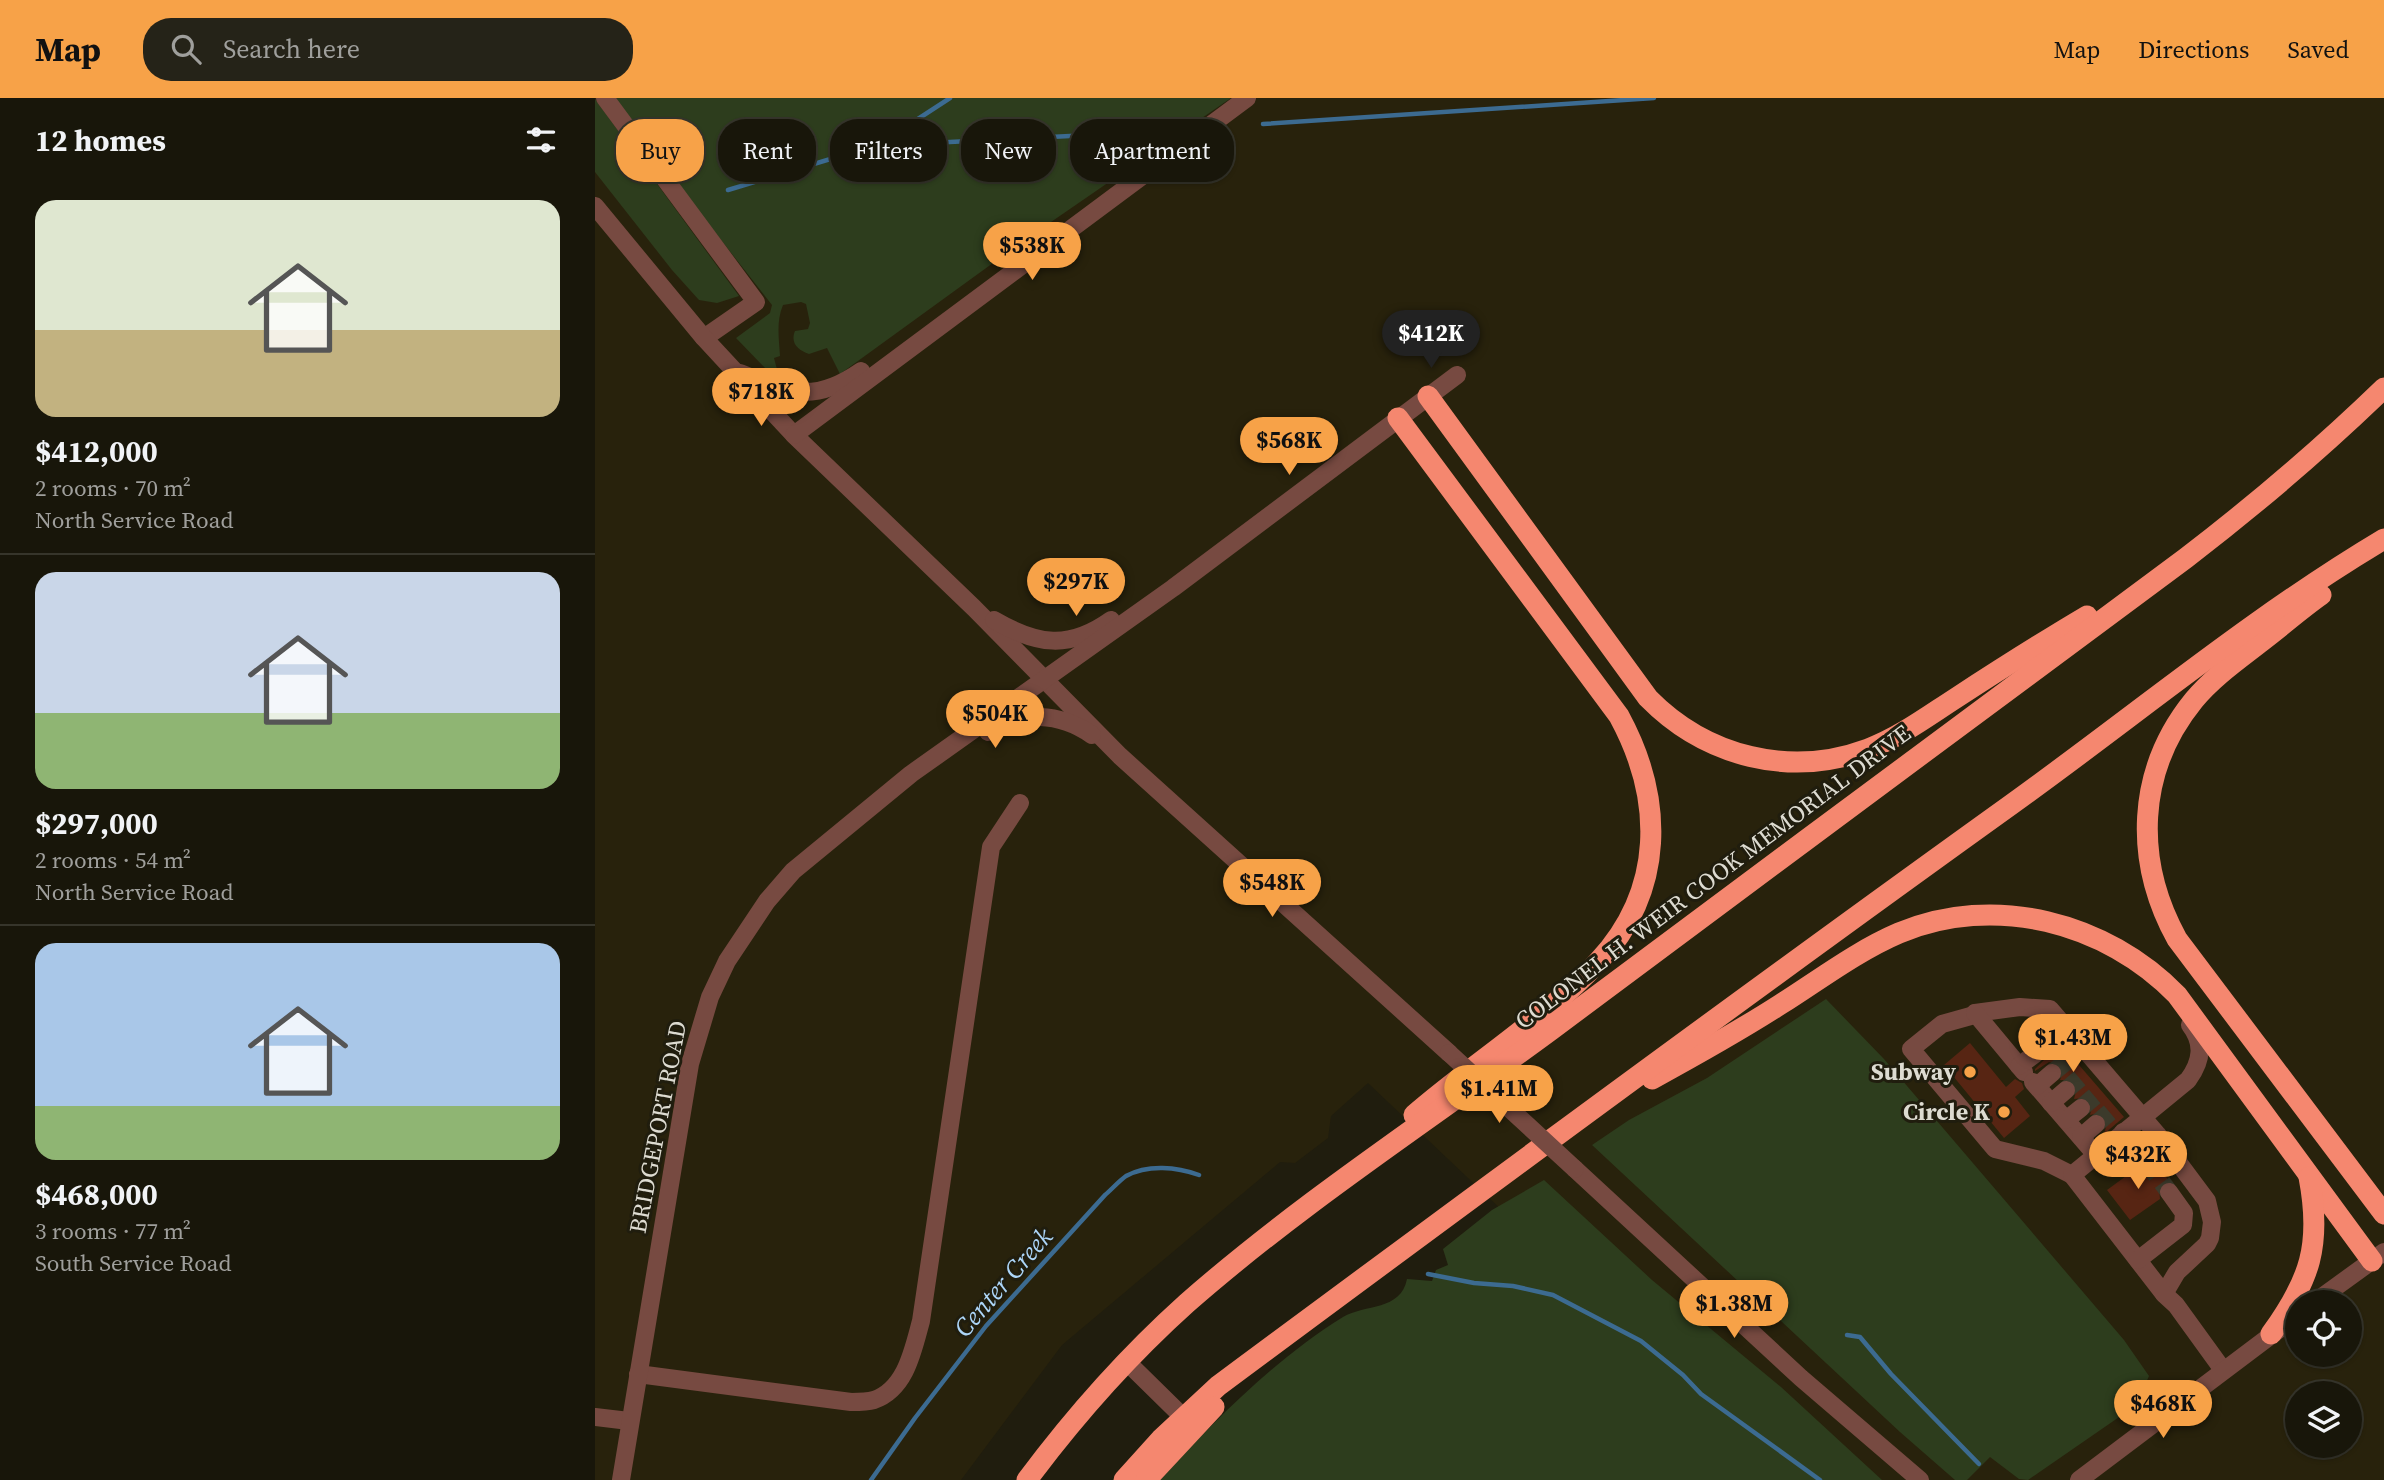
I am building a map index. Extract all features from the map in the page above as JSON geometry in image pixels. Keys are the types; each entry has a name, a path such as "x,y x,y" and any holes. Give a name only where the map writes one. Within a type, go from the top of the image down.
{"highway":[{"name":"COLONEL H. WEIR COOK MEMORIAL DRIVE","path":"1027,1480 1073,1422 1127,1362 1232,1264 2186,558 2264,498 2384,388"},
{"path":"1428,396 1648,698 1687,731 1719,747 1756,759 1776,762 1822,761 1846,756 1891,739 2050,637 2186,558"},
{"path":"1322,1195 1444,1088 1549,1007 1599,961 1625,926 1639,896 1651,844 1651,811 1646,778 1635,745 1619,716 1398,418"},
{"path":"1123,1480 1218,1386 1761,985 2309,586 2384,539"},
{"path":"2384,554 2307,605 2238,660 2196,698 2181,717 2160,757 2150,796 2146,834 2154,889 2178,939 2384,1214"},
{"path":"1586,1115 1713,1046 1879,943 1900,933 1936,922 1991,914 2042,921 2091,934 2122,951 2165,982 2190,1010 2307,1168 2378,1256"},
{"path":"2271,1335 2294,1299 2310,1262 2315,1240 2315,1220 2307,1168"},
{"path":"1146,1480 1209,1412 1339,1297"}],"street":[{"path":"604,98 756,302 704,338"},
{"path":"794,435 1247,98"},
{"path":"595,206 704,338 794,435 974,608 1120,756 1449,1053 1801,1378 1920,1480"},
{"path":"734,371 791,391 817,391 842,384 863,369 909,349"},
{"path":"974,608 1023,635 1040,640 1067,641 1100,628 1173,588 1457,375"},
{"name":"BRIDGEPORT ROAD","path":"621,1480 689,1064 710,996 727,961 767,901 793,871 947,747 1173,588"},
{"path":"879,802 1001,723 1021,717 1049,717 1071,724 1086,731 1120,756"},
{"path":"638,1374 851,1402 874,1400 894,1387 908,1364 921,1321 991,847 1020,803"},
{"path":"2072,1175 2188,1080 2195,1069 2200,1048 2197,1034 2162,991 2151,972"},
{"path":"1975,1013 2037,1007 2050,1009 2060,1032 2121,1103 2142,1117 2207,1201 2212,1222 2210,1238 2177,1272 2164,1294"},
{"path":"1994,1011 1975,1013 1942,1024 1911,1049 1995,1149 2044,1161 2072,1175 2224,1370"},
{"path":"1975,1013 2096,1155"},
{"path":"2028,1076 2035,1054"},
{"path":"2028,1076 2052,1073"},
{"path":"2051,1103 2066,1090"},
{"path":"2066,1120 2081,1108"},
{"path":"2081,1137 2096,1124"},
{"path":"2123,1132 2146,1161"},
{"path":"2138,1260 2183,1225 2184,1213 2169,1192"},
{"path":"2331,1290 2378,1256"},
{"path":"2079,1480 2285,1325"},
{"path":"1127,1362 1184,1418"},
{"path":"595,1417 629,1421"},
{"path":"2068,1480 2108,1458"}],"shaded area":[{"path":"595,98 2384,98 2384,1480 1268,1480 1567,1272 1368,1083 1331,1116 1328,1138 1295,1163 1280,1162 1062,1345 961,1480 595,1480"}],"green space":[{"path":"615,98 1231,98 1201,119 1070,119 1070,182 1109,182 840,374 827,348 809,354 798,348 794,342 795,331 808,329 810,323 806,304 801,302 783,305 779,324 780,356 774,358 779,377 766,369 736,338 770,313 772,305 677,182 704,182 704,119 631,119"},
{"path":"595,99 616,128 616,182 656,182 739,296 717,303 699,300 595,172"},
{"path":"1826,999 1884,1059 2124,1340 2149,1376 2139,1398 2129,1404 2125,1413 2028,1480 2019,1479 1990,1457 1967,1480 1955,1480 1592,1145 1629,1120 1707,1078"},
{"path":"1544,1180 1652,1280 1781,1387 1882,1480 1160,1480 1223,1414 1293,1352 1343,1317 1398,1297 1407,1279 1432,1281 1436,1270 1448,1265 1443,1249 1492,1210"}],"building":[{"path":"2041,1021 2124,1117 2104,1134 2107,1123 2105,1117 2099,1113 2090,1115 2092,1106 2086,1098 2074,1099 2077,1087 2070,1080 2060,1080 2063,1072 2060,1065 2049,1062 2035,1071 2046,1058 2044,1048 2039,1043 2028,1045 2021,1038"},
{"path":"1970,1043 2006,1087 2015,1079 2022,1083 2024,1089 2015,1097 2030,1116 2004,1138 1944,1065"},
{"path":"2157,1165 2169,1181 2159,1187 2160,1199 2130,1220 2107,1190 2137,1168 2148,1172"}],"waterway":[{"path":"728,190 857,151 901,130 950,98"},
{"path":"1263,124 1654,98"},
{"path":"947,142 1070,136"},
{"name":"Center Creek","path":"871,1480 986,1326 1105,1195 1126,1176 1153,1168 1181,1170 1199,1175"},
{"name":"Center Creek","path":"1428,1274 1474,1283 1513,1286 1553,1295 1641,1341 1683,1375 1701,1394 1820,1480"},
{"path":"1847,1335 1860,1337 1891,1374 1979,1464"}],"tunnel":[{"path":"2035,1054 2055,1037"},
{"path":"2052,1073 2072,1057"},
{"path":"2066,1090 2086,1073"},
{"path":"2081,1108 2101,1091"},
{"path":"2096,1124 2116,1107"},
{"path":"2146,1161 2169,1192"}],"place":[{"name":"Subway","path":"1970,1072"},
{"name":"Circle K","path":"2004,1112"}]}
